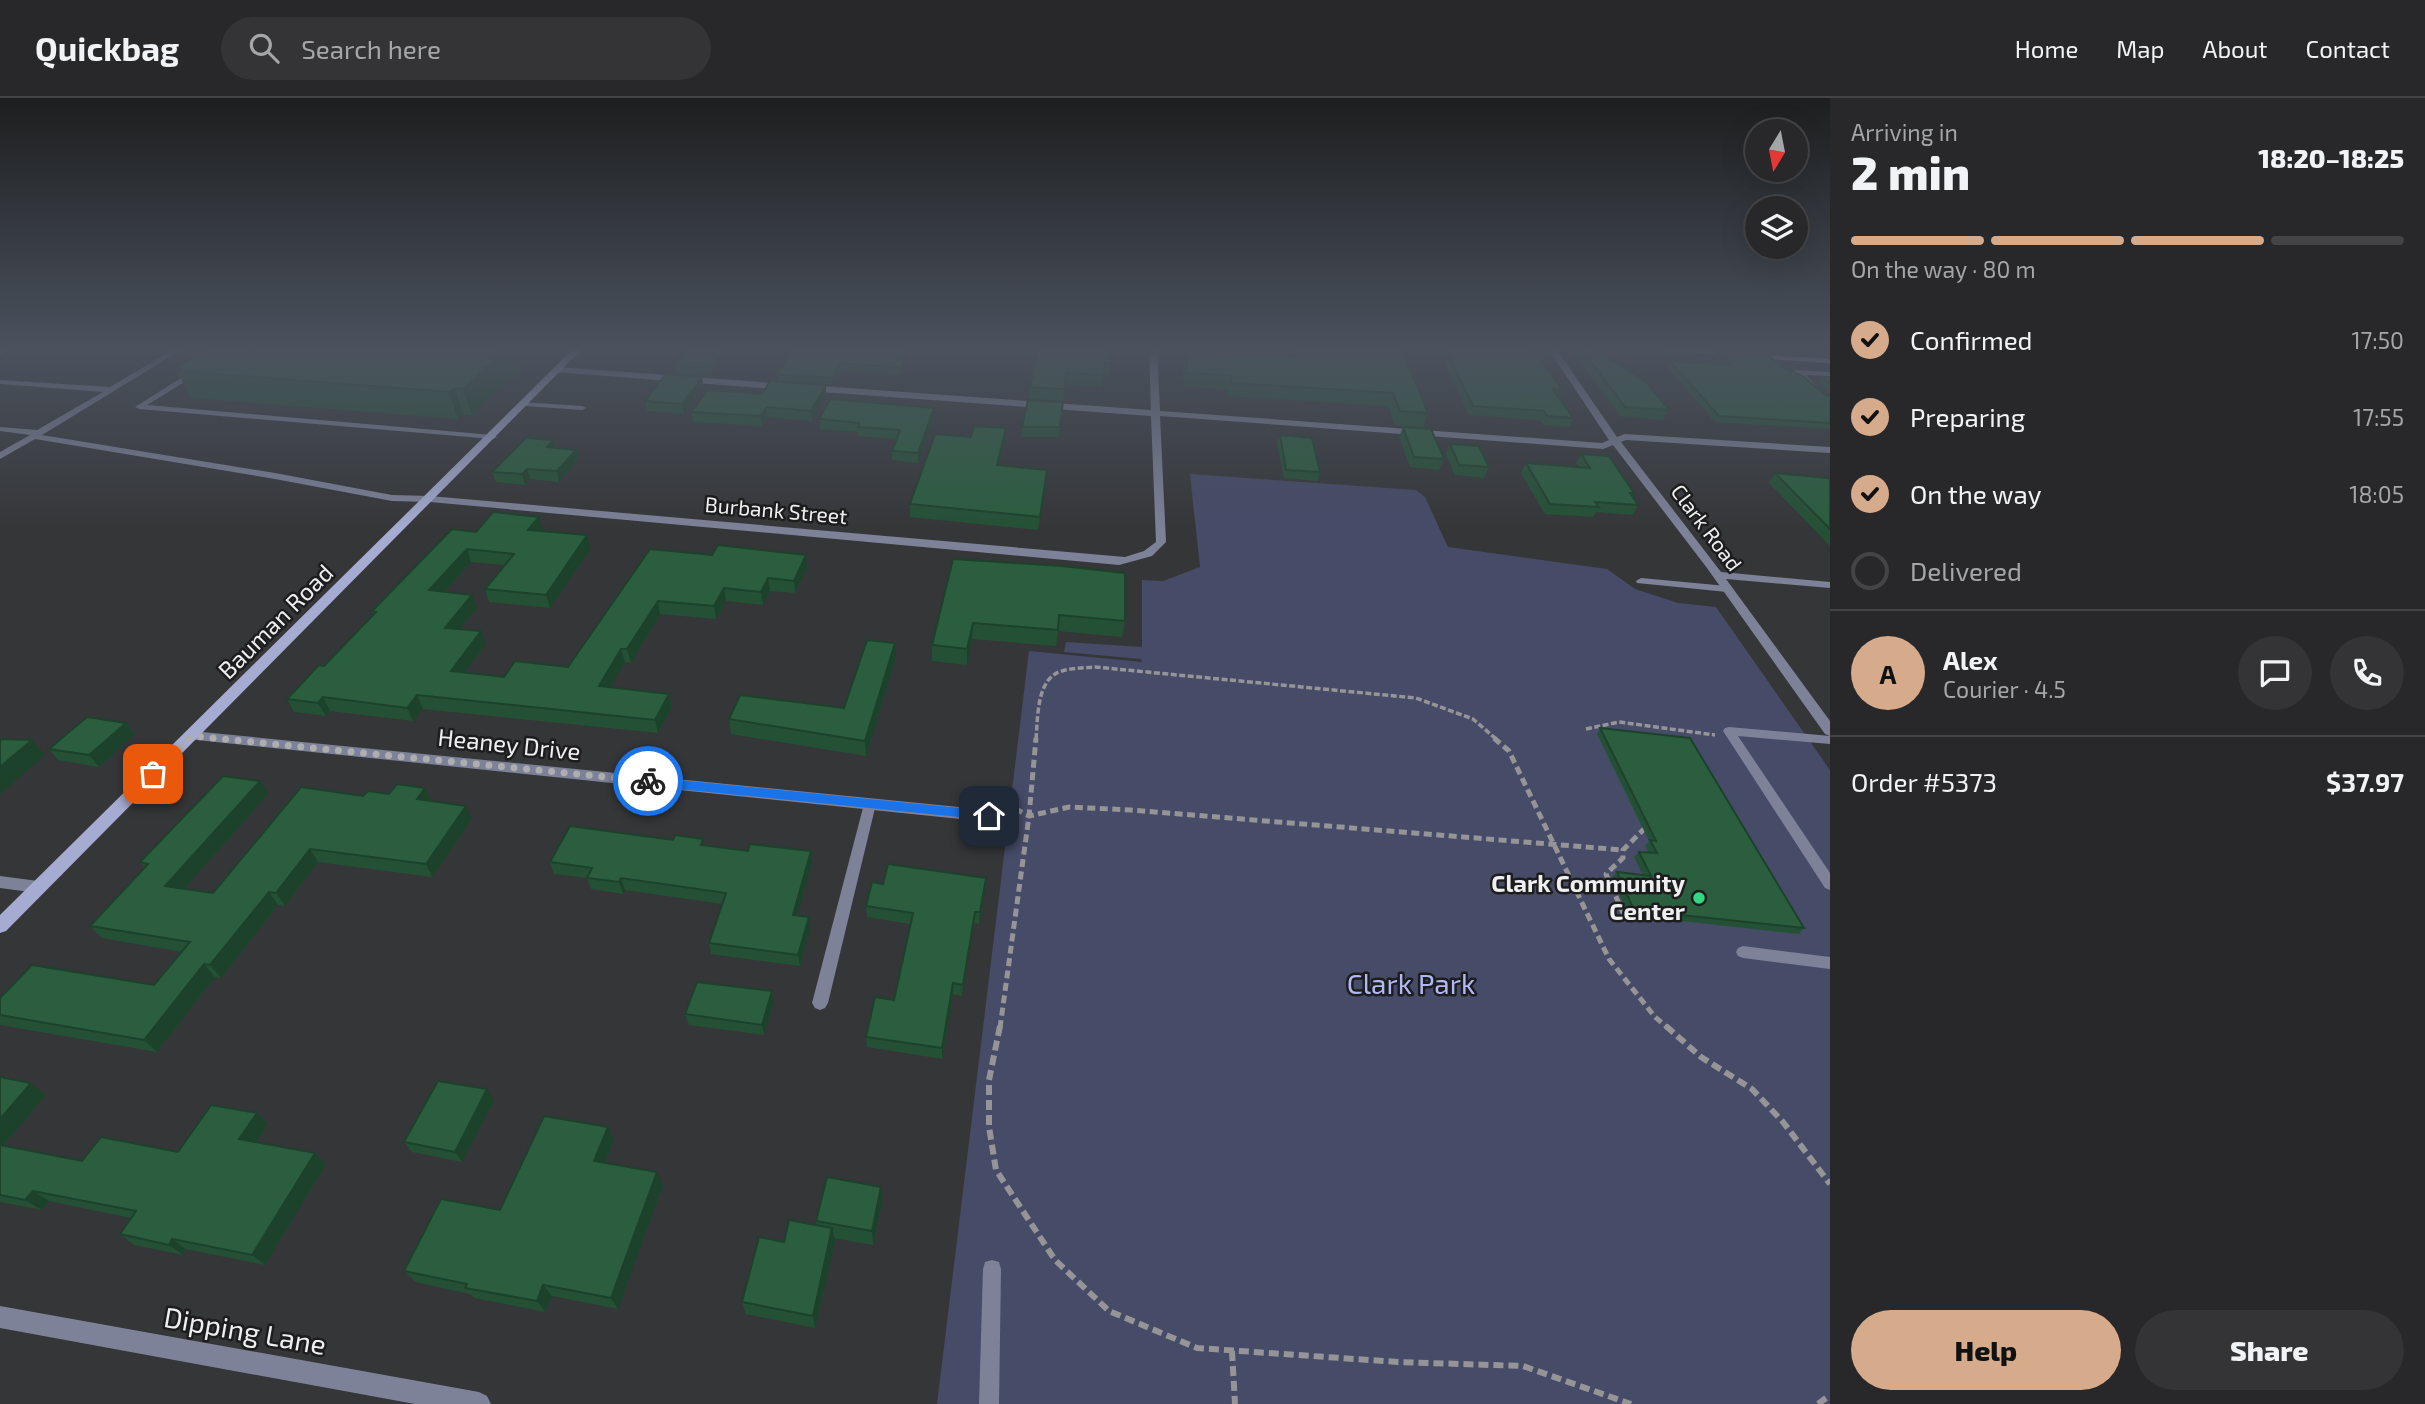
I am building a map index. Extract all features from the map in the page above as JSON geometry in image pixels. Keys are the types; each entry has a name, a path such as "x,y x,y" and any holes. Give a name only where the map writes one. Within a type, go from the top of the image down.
{"street":[{"name":"Bauman Road","path":"0,926 522,408"},
{"path":"1075,408 1603,446 1625,437 1830,450"},
{"path":"1158,408 1158,414"},
{"name":"Clark Road","path":"1592,408 1830,731"},
{"name":"Burbank Street","path":"429,499 1119,562 1147,555 1161,542 1158,414"},
{"path":"1717,575 1830,585"},
{"name":"Heaney Drive","path":"192,736 989,816"},
{"path":"0,882 38,887"},
{"name":"Dipping Lane","path":"0,1317 479,1404"}],"lane":[{"path":"0,456 82,408"},
{"path":"150,408 493,437"},
{"path":"0,429 392,498 429,499"},
{"path":"1641,581 1727,589"},
{"path":"1830,740 1729,731 1830,884"},
{"path":"820,1003 870,804"},
{"path":"1743,952 1830,963"},
{"path":"989,1404 992,1269"}],"path":[{"path":"1631,1404 1523,1366 1398,1362 1197,1348 1109,1311 1055,1260 996,1170 989,1126 989,1080 997,1052 1029,816 1039,704 1046,681 1059,671 1096,667 1416,698 1473,719 1509,751 1609,959 1655,1017 1701,1057 1752,1089 1783,1122 1830,1184"},
{"path":"1586,729 1619,722 1733,737"},
{"path":"1029,816 1069,807 1623,850"},
{"path":"1624,915 1606,874 1623,858 1623,850 1646,826 1658,828"},
{"path":"1232,1351 1235,1404"},
{"path":"1818,1404 1830,1395"}],"green space":[{"name":"Clark Park","path":"1190,474 1416,490 1425,497 1448,547 1607,569 1635,589 1678,603 1716,607 1830,770 1830,1404 937,1404 1029,651 1142,662 1141,659 1064,652 1066,642 1142,647 1142,580 1163,581 1200,567"}],"building":[{"path":"694,408 765,408 761,416 691,412"},
{"path":"777,408 813,408 811,411"},
{"path":"825,408 934,408 918,453 892,451 900,430 858,427 859,423 819,419"},
{"path":"1026,408 1062,408 1060,427 1022,427"},
{"path":"1399,408 1426,408 1428,413 1400,411"},
{"path":"1501,408 1566,408 1573,418 1547,416 1544,411"},
{"path":"1712,408 1830,408 1830,423 1719,416"},
{"path":"974,426 1006,428 997,465 1047,470 1040,517 910,504 935,434 971,437"},
{"path":"1403,427 1431,429 1444,459 1414,457"},
{"path":"1280,435 1312,438 1320,472 1286,470"},
{"path":"526,438 553,440 547,447 576,450 557,471 527,469 522,474 492,472"},
{"path":"1450,444 1479,446 1489,467 1459,465"},
{"path":"1581,454 1609,456 1634,493 1630,493 1638,505 1595,502 1599,507 1550,504 1526,463 1590,468"},
{"path":"1775,473 1830,479 1830,529"},
{"path":"493,512 539,517 528,530 587,535 546,595 485,589 514,554 467,549 429,590 472,595 445,628 481,631 451,671 504,677 515,661 568,667 650,549 712,555 718,545 806,555 794,581 768,578 761,592 724,588 714,606 658,601 627,649 621,649 599,686 669,694 655,720 417,695 407,708 323,697 318,703 287,699 319,665 324,666 376,612 372,611 452,529 476,532"},
{"path":"953,559 1125,573 1125,621 1059,615 1058,630 973,623 967,649 932,645"},
{"path":"867,640 895,643 865,741 729,719 740,695 844,708"},
{"path":"87,717 126,723 89,755 49,749"},
{"path":"1600,728 1690,738 1804,928 1634,910 1617,872 1651,876 1639,852 1657,853 1650,840 1656,841"},
{"path":"1,739 32,740 0,767"},
{"path":"223,776 260,781 165,886 213,893 301,787 363,796 368,791 389,794 397,784 425,788 417,799 466,806 426,864 310,849 276,893 269,892 210,965 204,964 144,1040 0,1015 0,998 32,965 154,985 190,942 90,926 148,864 140,862"},
{"path":"570,826 673,840 675,835 703,839 701,845 748,851 750,844 811,851 793,915 809,917 798,955 709,943 726,893 621,878 619,882 587,878 592,868 550,862"},
{"path":"888,864 986,878 980,912 975,912 963,985 953,983 942,1048 866,1037 875,997 894,1000 913,913 866,906 872,882 883,884"},
{"path":"697,982 772,991 762,1025 685,1014"},
{"path":"0,1077 31,1083 0,1119"},
{"path":"438,1081 487,1089 455,1152 404,1142"},
{"path":"211,1105 257,1113 239,1139 315,1153 252,1255 172,1239 169,1245 120,1234 136,1211 33,1191 25,1200 0,1195 0,1145 82,1161 101,1137 178,1152"},
{"path":"544,1116 608,1127 594,1161 657,1172 611,1298 543,1285 537,1301 465,1288 467,1284 404,1271 441,1199 500,1210"},
{"path":"827,1177 881,1187 872,1231 816,1221"},
{"path":"789,1220 832,1228 813,1316 742,1302 759,1237 784,1242"}],"way so far":[{"path":"153,774 192,736 648,781"}],"place":[{"name":"Clark Community Center","path":"1699,898"}],"route":[{"path":"648,781 989,816"}]}
